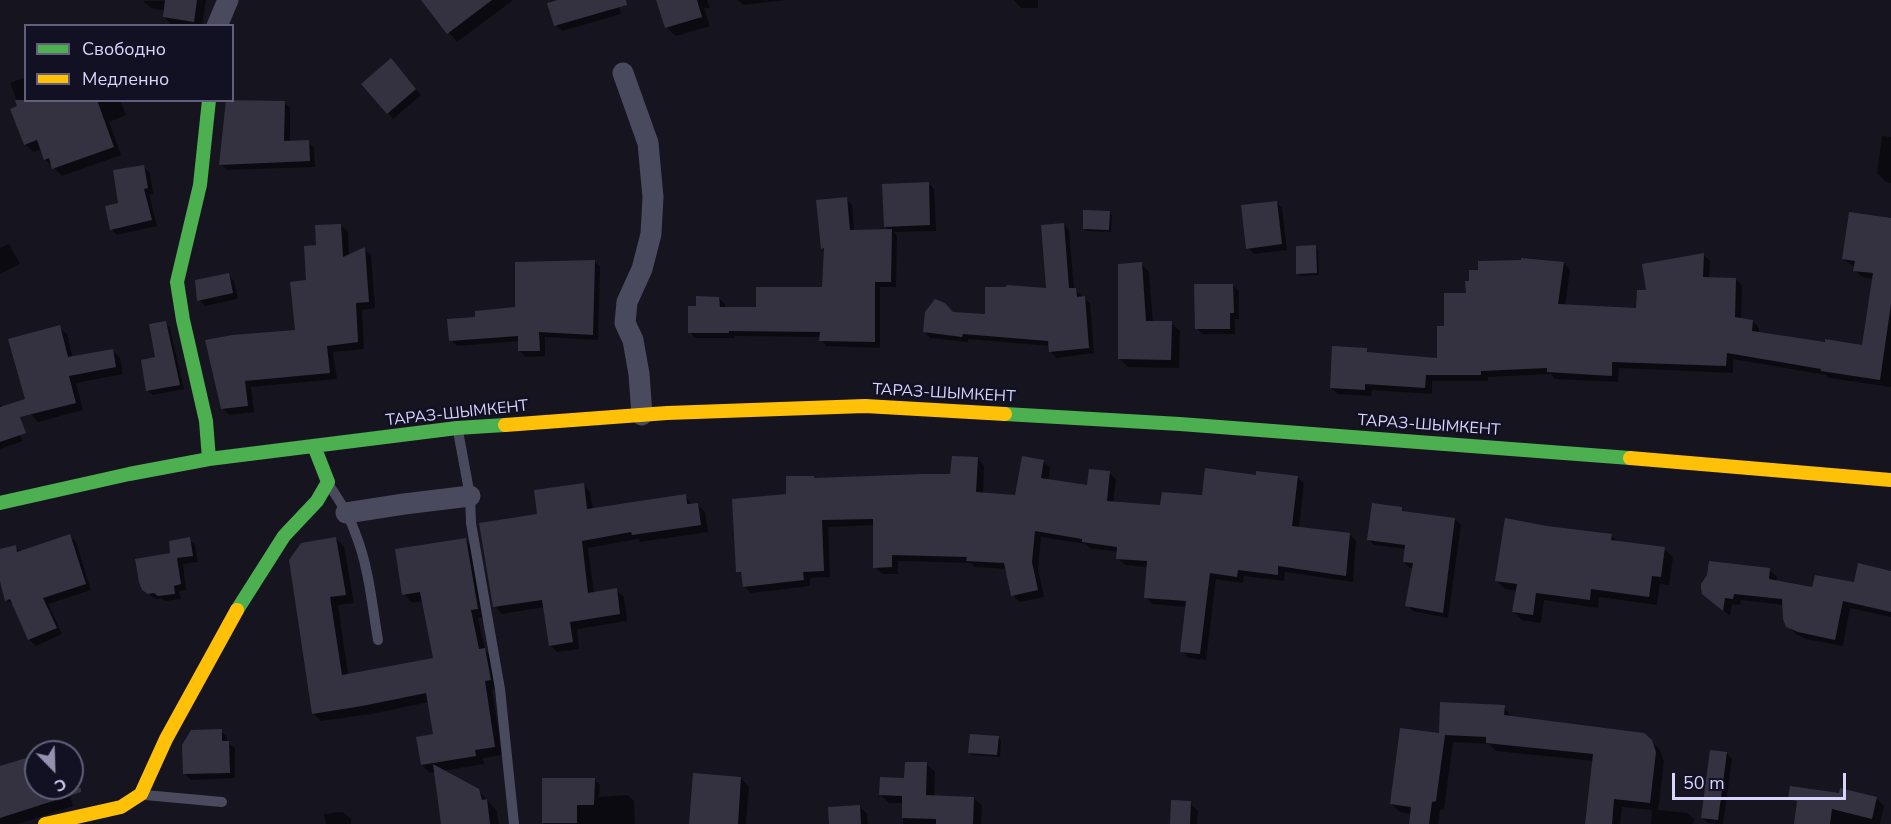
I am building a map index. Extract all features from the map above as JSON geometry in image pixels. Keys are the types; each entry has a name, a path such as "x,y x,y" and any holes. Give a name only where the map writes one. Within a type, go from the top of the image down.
{"main road":[{"path":"209,102 200,185 177,282 206,421 209,459"},
{"name":"ТАРАЗ-ШЫМКЕНТ","path":"0,502 209,459 457,428 642,415 876,407 1320,434 1891,480"},
{"path":"45,824 121,807 141,794 166,739 243,600 284,536 317,501 327,482 314,446"}],"street":[{"path":"218,24 228,0"},
{"path":"623,73 648,143 653,197 651,234 642,269 627,302 625,323 633,340 639,374 642,415"},
{"path":"346,513 470,496"}],"lane":[{"path":"457,428 500,689 514,824"},
{"path":"327,482 356,535 365,567 378,640"},
{"path":"141,794 222,802"}],"building":[{"path":"165,0 197,0 194,22 163,17"},
{"path":"421,0 492,0 447,34"},
{"path":"558,0 626,0 627,5 554,26 547,3"},
{"path":"656,0 697,0 702,17 665,28"},
{"path":"391,58 416,89 387,114 361,84"},
{"path":"15,100 98,102 114,147 52,169 49,158 44,160 37,140 24,145 10,109 17,106"},
{"path":"285,101 284,141 309,140 310,161 219,165 226,102"},
{"path":"144,165 148,188 144,189 152,220 110,230 105,206 118,203 113,170"},
{"path":"929,182 930,225 884,227 882,184"},
{"path":"847,197 850,230 892,229 891,282 875,282 875,342 819,341 820,332 688,333 688,306 696,306 696,296 719,297 720,307 756,307 756,287 822,287 824,248 821,249 816,200"},
{"path":"1277,201 1282,244 1246,249 1241,205"},
{"path":"1083,210 1110,211 1109,230 1083,229"},
{"path":"1849,212 1891,218 1891,304 1880,380 1727,353 1726,366 1612,362 1612,376 1547,372 1547,368 1481,371 1481,375 1426,375 1425,388 1365,384 1365,390 1330,388 1332,346 1367,348 1367,352 1437,358 1437,326 1444,326 1444,293 1466,293 1465,281 1469,281 1469,270 1478,270 1478,261 1521,260 1521,258 1564,262 1558,304 1636,308 1637,290 1646,290 1642,264 1704,253 1703,277 1736,278 1735,317 1753,320 1752,331 1862,345 1873,273 1853,271 1855,261 1842,259"},
{"path":"1064,223 1069,288 1076,288 1077,297 1085,296 1089,348 1049,352 1048,341 963,334 962,337 923,332 925,312 935,299 945,303 953,312 985,314 985,287 1006,287 1007,285 1046,288 1041,225"},
{"path":"341,224 343,257 365,247 369,302 356,303 358,342 327,346 330,373 245,381 248,406 221,409 205,340 232,335 295,330 290,282 306,280 304,246 316,245 315,225"},
{"path":"1316,245 1317,273 1296,274 1296,246"},
{"path":"595,260 593,335 539,332 540,351 518,351 518,336 449,341 447,319 475,317 475,311 515,307 515,262"},
{"path":"1142,262 1146,321 1172,321 1171,360 1118,359 1118,264"},
{"path":"229,273 233,293 197,301 195,280"},
{"path":"1194,284 1233,284 1234,313 1230,313 1230,329 1195,329"},
{"path":"166,321 180,385 146,391 141,360 155,357 149,324"},
{"path":"60,325 68,357 113,349 116,367 69,376 76,403 20,417 26,433 0,442 0,407 25,399 8,339"},
{"path":"952,456 978,457 976,492 1015,495 1022,456 1044,460 1041,478 1087,485 1089,469 1110,471 1107,501 1160,505 1162,492 1202,495 1205,468 1256,475 1256,471 1298,476 1292,526 1350,533 1346,576 1278,566 1278,575 1238,570 1237,577 1210,573 1200,654 1180,652 1186,601 1144,598 1147,561 1116,559 1117,547 1035,531 1032,562 1038,590 1011,596 1004,563 966,561 967,557 892,555 892,567 873,568 873,519 822,520 824,571 803,572 804,580 743,587 741,572 736,572 732,499 786,494 786,476 814,476 814,478 950,474"},
{"path":"584,483 587,509 686,494 687,504 698,503 701,525 632,535 631,532 582,541 588,593 617,588 620,614 570,622 573,642 549,646 542,600 493,607 479,523 537,514 534,490"},
{"path":"1372,503 1402,507 1402,511 1455,518 1443,613 1405,606 1413,563 1403,562 1405,545 1367,540"},
{"path":"1505,518 1612,534 1611,540 1665,547 1661,577 1652,576 1649,597 1591,589 1590,600 1536,593 1533,615 1512,612 1517,584 1495,581"},
{"path":"70,534 86,584 43,598 57,628 28,640 10,599 5,601 0,581 0,549 16,545 17,552"},
{"path":"190,537 193,556 177,558 181,584 174,586 175,594 158,596 142,590 135,559 170,553 169,541"},
{"path":"336,537 346,595 330,597 342,675 433,658 420,592 402,595 395,549 466,538 478,609 471,610 479,649 485,648 491,680 485,681 495,747 475,750 476,756 421,765 416,737 433,734 426,693 312,714 289,560 301,543"},
{"path":"1709,561 1770,568 1769,579 1812,587 1815,575 1854,582 1858,563 1891,571 1891,612 1843,601 1835,640 1786,627 1783,619 1782,599 1734,594 1733,599 1725,598 1723,611 1702,594 1701,584 1707,575"},
{"path":"1440,702 1505,705 1504,715 1644,733 1652,740 1656,752 1650,803 1614,799 1612,824 1585,824 1593,754 1486,743 1486,737 1445,735 1436,801 1432,802 1429,824 1409,824 1411,807 1390,804 1400,728 1439,733"},
{"path":"222,729 222,741 229,741 230,773 183,774 182,745 191,730"},
{"path":"970,734 999,736 997,755 968,753"},
{"path":"1710,750 1727,752 1718,820 1701,818"},
{"path":"24,759 24,800 56,800 0,818 0,766"},
{"path":"905,762 927,762 926,795 974,797 973,824 936,824 936,819 902,818 902,796 879,795 880,777 904,778"},
{"path":"433,764 479,789 482,800 487,799 490,824 441,824"},
{"path":"693,773 741,777 738,824 689,824"},
{"path":"542,778 595,778 594,805 577,805 577,823 542,823"},
{"path":"1790,786 1839,793 1840,788 1877,797 1872,819 1832,809 1830,824 1794,824 1797,801 1788,799"},
{"path":"1171,800 1191,801 1190,824 1170,824"},
{"path":"860,805 861,824 829,824 828,807"}],"traffic: fast":[{"path":"209,102 200,185 177,282 183,320 206,421 209,459"},
{"path":"1005,414 1180,424 1630,458"},
{"path":"0,503 129,474 209,459 457,428 505,425"},
{"path":"237,610 284,536 317,501 328,482 314,446"}],"traffic: slow":[{"path":"505,425 667,413 865,406 1005,414"},
{"path":"1630,458 1891,480"},
{"path":"45,824 121,807 141,794 166,739 237,610"}]}
